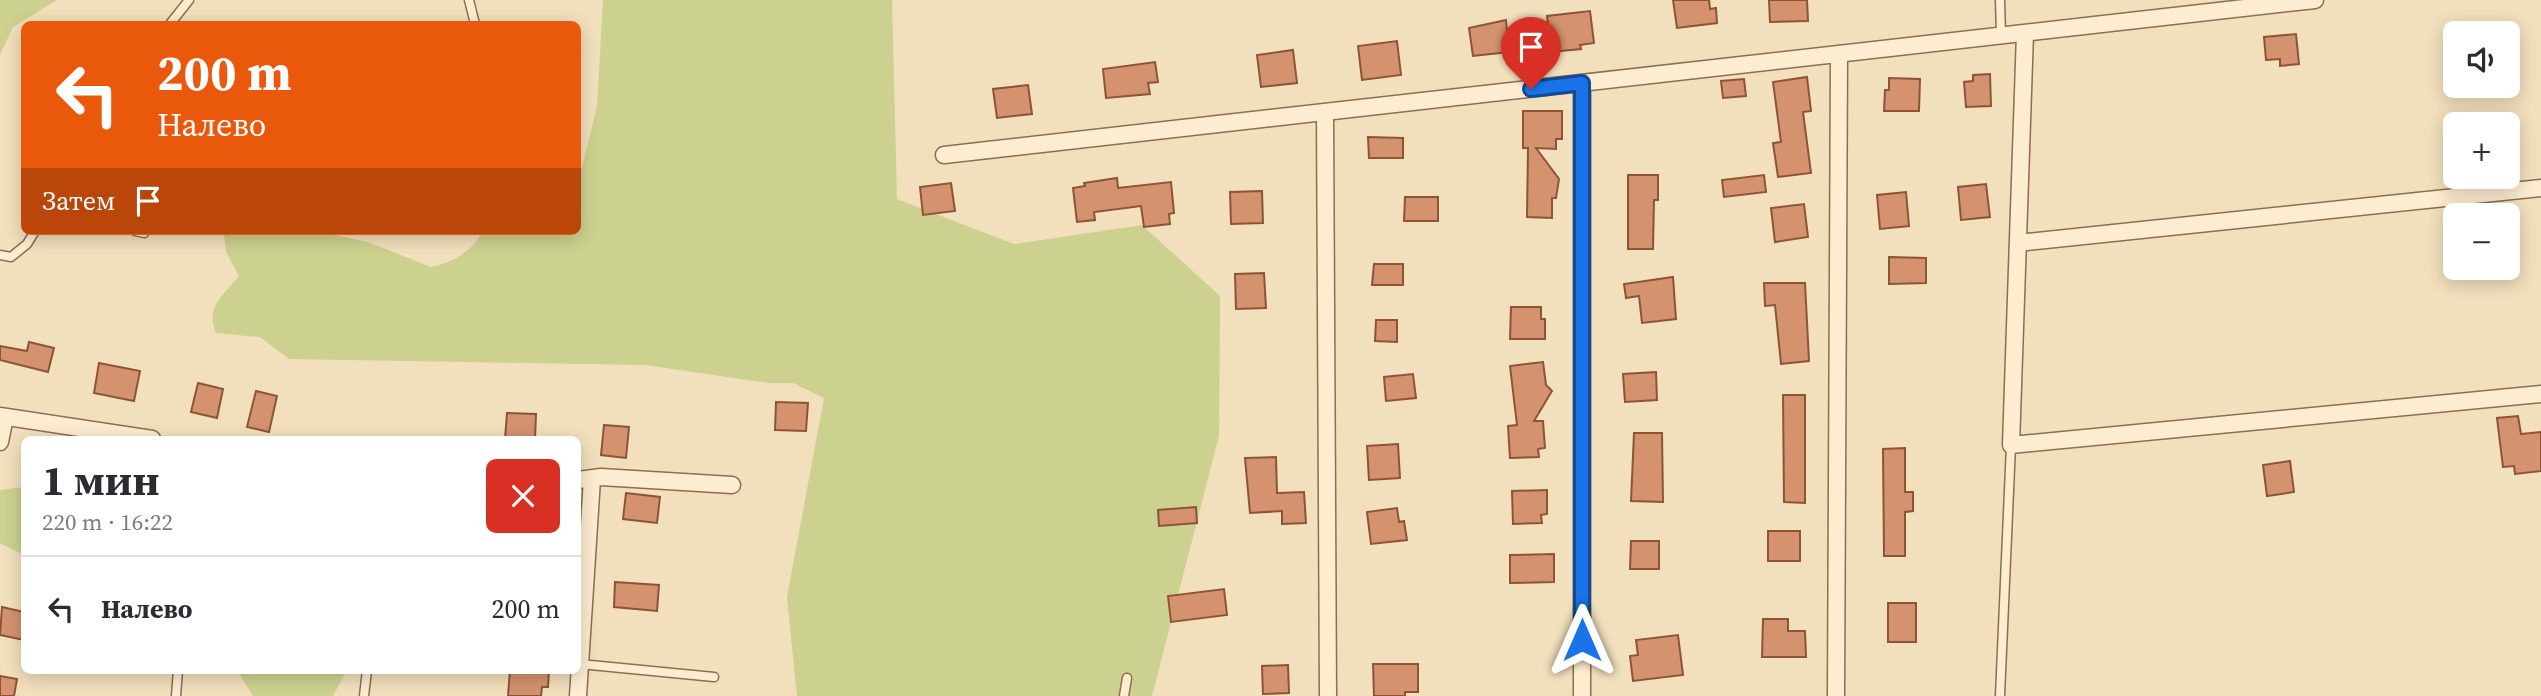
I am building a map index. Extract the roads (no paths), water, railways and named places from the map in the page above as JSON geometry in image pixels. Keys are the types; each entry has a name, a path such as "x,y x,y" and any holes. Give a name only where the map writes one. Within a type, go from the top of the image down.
{"street":[{"path":"944,155 2315,0"},
{"path":"2025,33 2011,445 2541,394"},
{"path":"1836,696 1839,54"},
{"path":"1582,83 1582,696"},
{"path":"1325,112 1328,696"},
{"path":"2018,243 2541,188"},
{"path":"0,442 3,417 132,436"},
{"path":"581,627 585,480 601,477 732,485"},
{"path":"578,696 579,674"}],"lane":[{"path":"172,21 189,0"},
{"path":"469,0 474,21"},
{"path":"2000,0 2001,35"},
{"path":"0,255 11,257 27,244 33,235"},
{"path":"2000,696 2011,445"},
{"path":"581,664 714,677"},
{"path":"176,696 178,674"},
{"path":"364,696 367,674"},
{"path":"1124,696 1127,678"}]}
